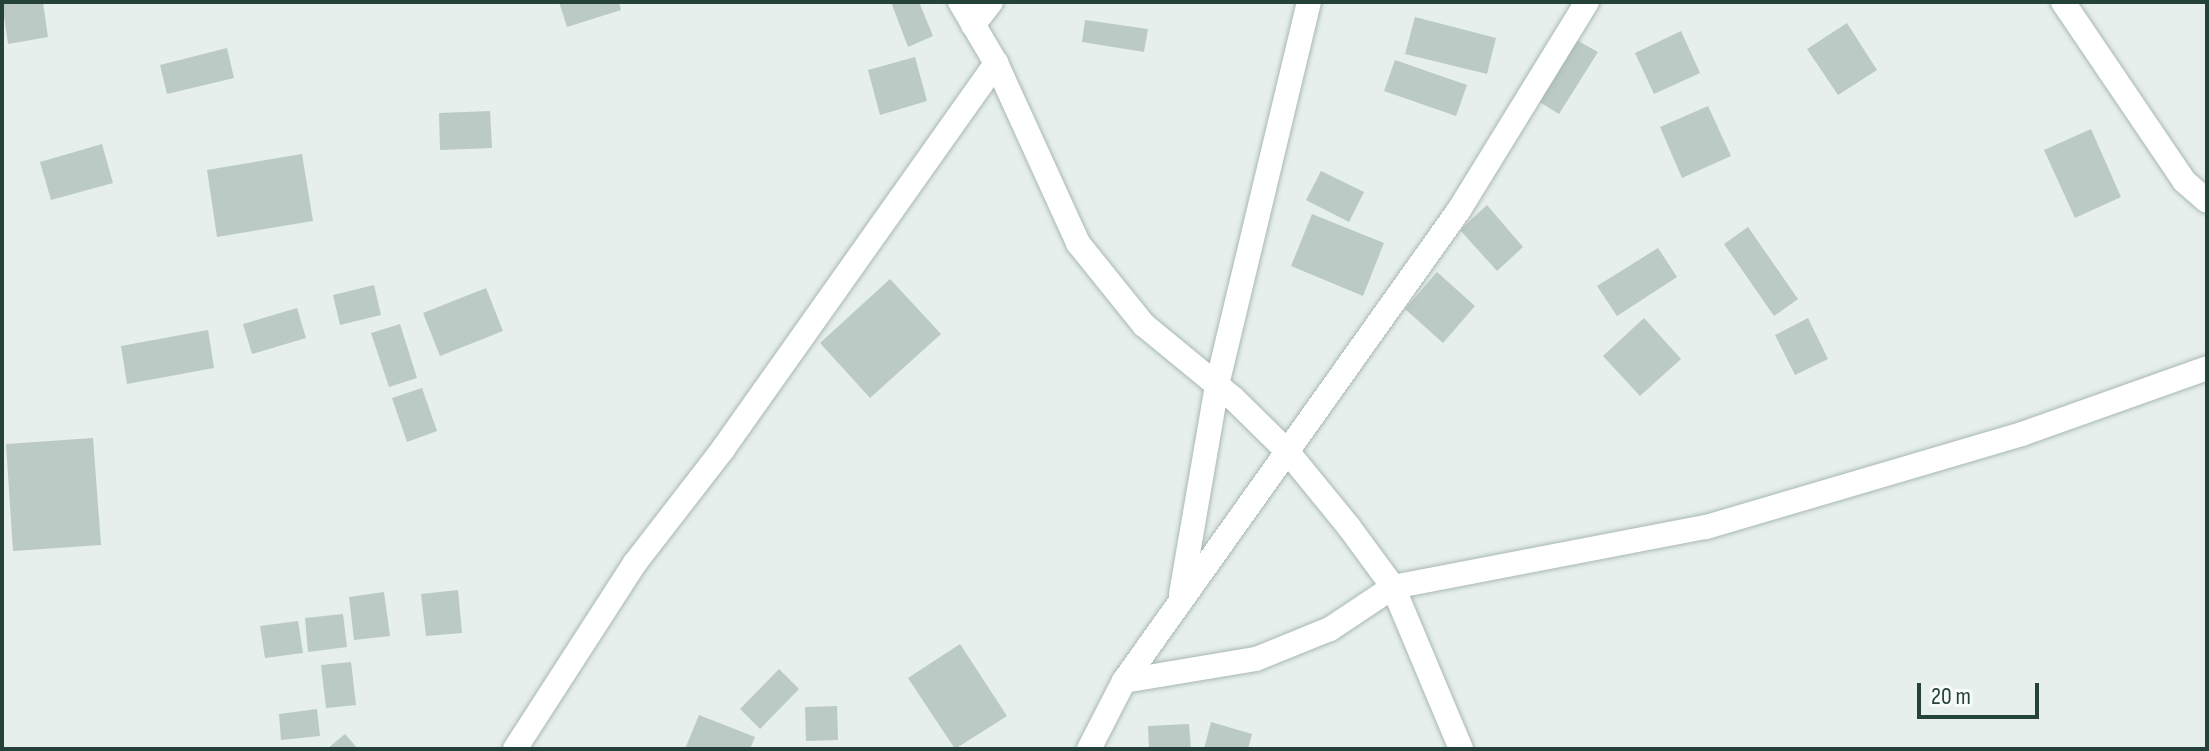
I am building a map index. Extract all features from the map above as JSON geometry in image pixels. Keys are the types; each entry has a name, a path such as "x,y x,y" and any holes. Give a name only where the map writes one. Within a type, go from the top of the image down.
{"street":[{"path":"960,2 996,63 1078,243 1144,325 1217,385 1287,451 1393,587 1461,749"},
{"path":"973,25 991,2"},
{"path":"1180,601 1217,385 1309,2"},
{"path":"1089,749 1124,681 1459,210 1587,2"},
{"path":"2063,2 2175,169 2207,201"},
{"path":"515,749 635,563 723,449 996,63"},
{"path":"1124,681 1256,659 1330,629 1393,587 1706,527 2022,434 2207,368"}],"building":[{"path":"2,2 43,2 48,37 8,44"},
{"path":"559,2 619,2 621,10 567,27"},
{"path":"891,2 919,2 933,36 908,47"},
{"path":"1415,17 1496,38 1487,74 1405,54"},
{"path":"1085,20 1148,29 1144,52 1082,42"},
{"path":"1847,23 1877,70 1838,95 1807,49"},
{"path":"1681,31 1700,73 1654,94 1635,53"},
{"path":"1571,37 1598,52 1559,114 1533,98"},
{"path":"227,48 234,78 167,94 160,65"},
{"path":"915,57 927,101 880,115 868,70"},
{"path":"1395,60 1467,85 1456,116 1384,91"},
{"path":"1708,106 1731,156 1682,178 1660,127"},
{"path":"490,111 492,148 440,150 439,113"},
{"path":"2091,129 2121,197 2075,218 2044,150"},
{"path":"102,144 113,183 51,200 40,162"},
{"path":"302,154 313,221 217,237 207,170"},
{"path":"1321,171 1364,192 1349,222 1306,200"},
{"path":"1487,205 1523,247 1497,271 1460,230"},
{"path":"1312,214 1384,243 1363,296 1291,266"},
{"path":"1748,227 1798,299 1774,316 1724,244"},
{"path":"1658,248 1677,277 1617,316 1597,286"},
{"path":"1437,272 1475,306 1443,343 1405,309"},
{"path":"890,279 941,334 870,398 820,343"},
{"path":"374,285 381,315 340,325 333,295"},
{"path":"486,288 503,331 440,356 423,313"},
{"path":"297,308 306,338 252,354 243,324"},
{"path":"1644,318 1681,359 1640,396 1603,356"},
{"path":"1808,318 1828,359 1795,375 1775,335"},
{"path":"400,324 417,378 389,387 371,333"},
{"path":"208,330 214,368 127,384 121,346"},
{"path":"422,388 437,431 407,442 392,398"},
{"path":"93,438 101,545 13,551 6,444"},
{"path":"458,590 462,633 426,636 421,594"},
{"path":"384,592 390,636 354,640 349,597"},
{"path":"343,614 347,647 308,652 305,618"},
{"path":"298,621 303,653 265,658 260,626"},
{"path":"960,644 1007,716 955,749 908,678"},
{"path":"351,662 356,705 326,708 321,665"},
{"path":"779,669 799,689 760,729 740,709"},
{"path":"837,706 838,740 806,741 805,707"},
{"path":"317,709 320,736 281,740 279,714"},
{"path":"699,715 755,737 750,749 685,749"},
{"path":"1211,722 1252,734 1248,749 1204,749"},
{"path":"1189,724 1191,749 1149,749 1148,726"},
{"path":"345,734 358,749 327,749"}]}
